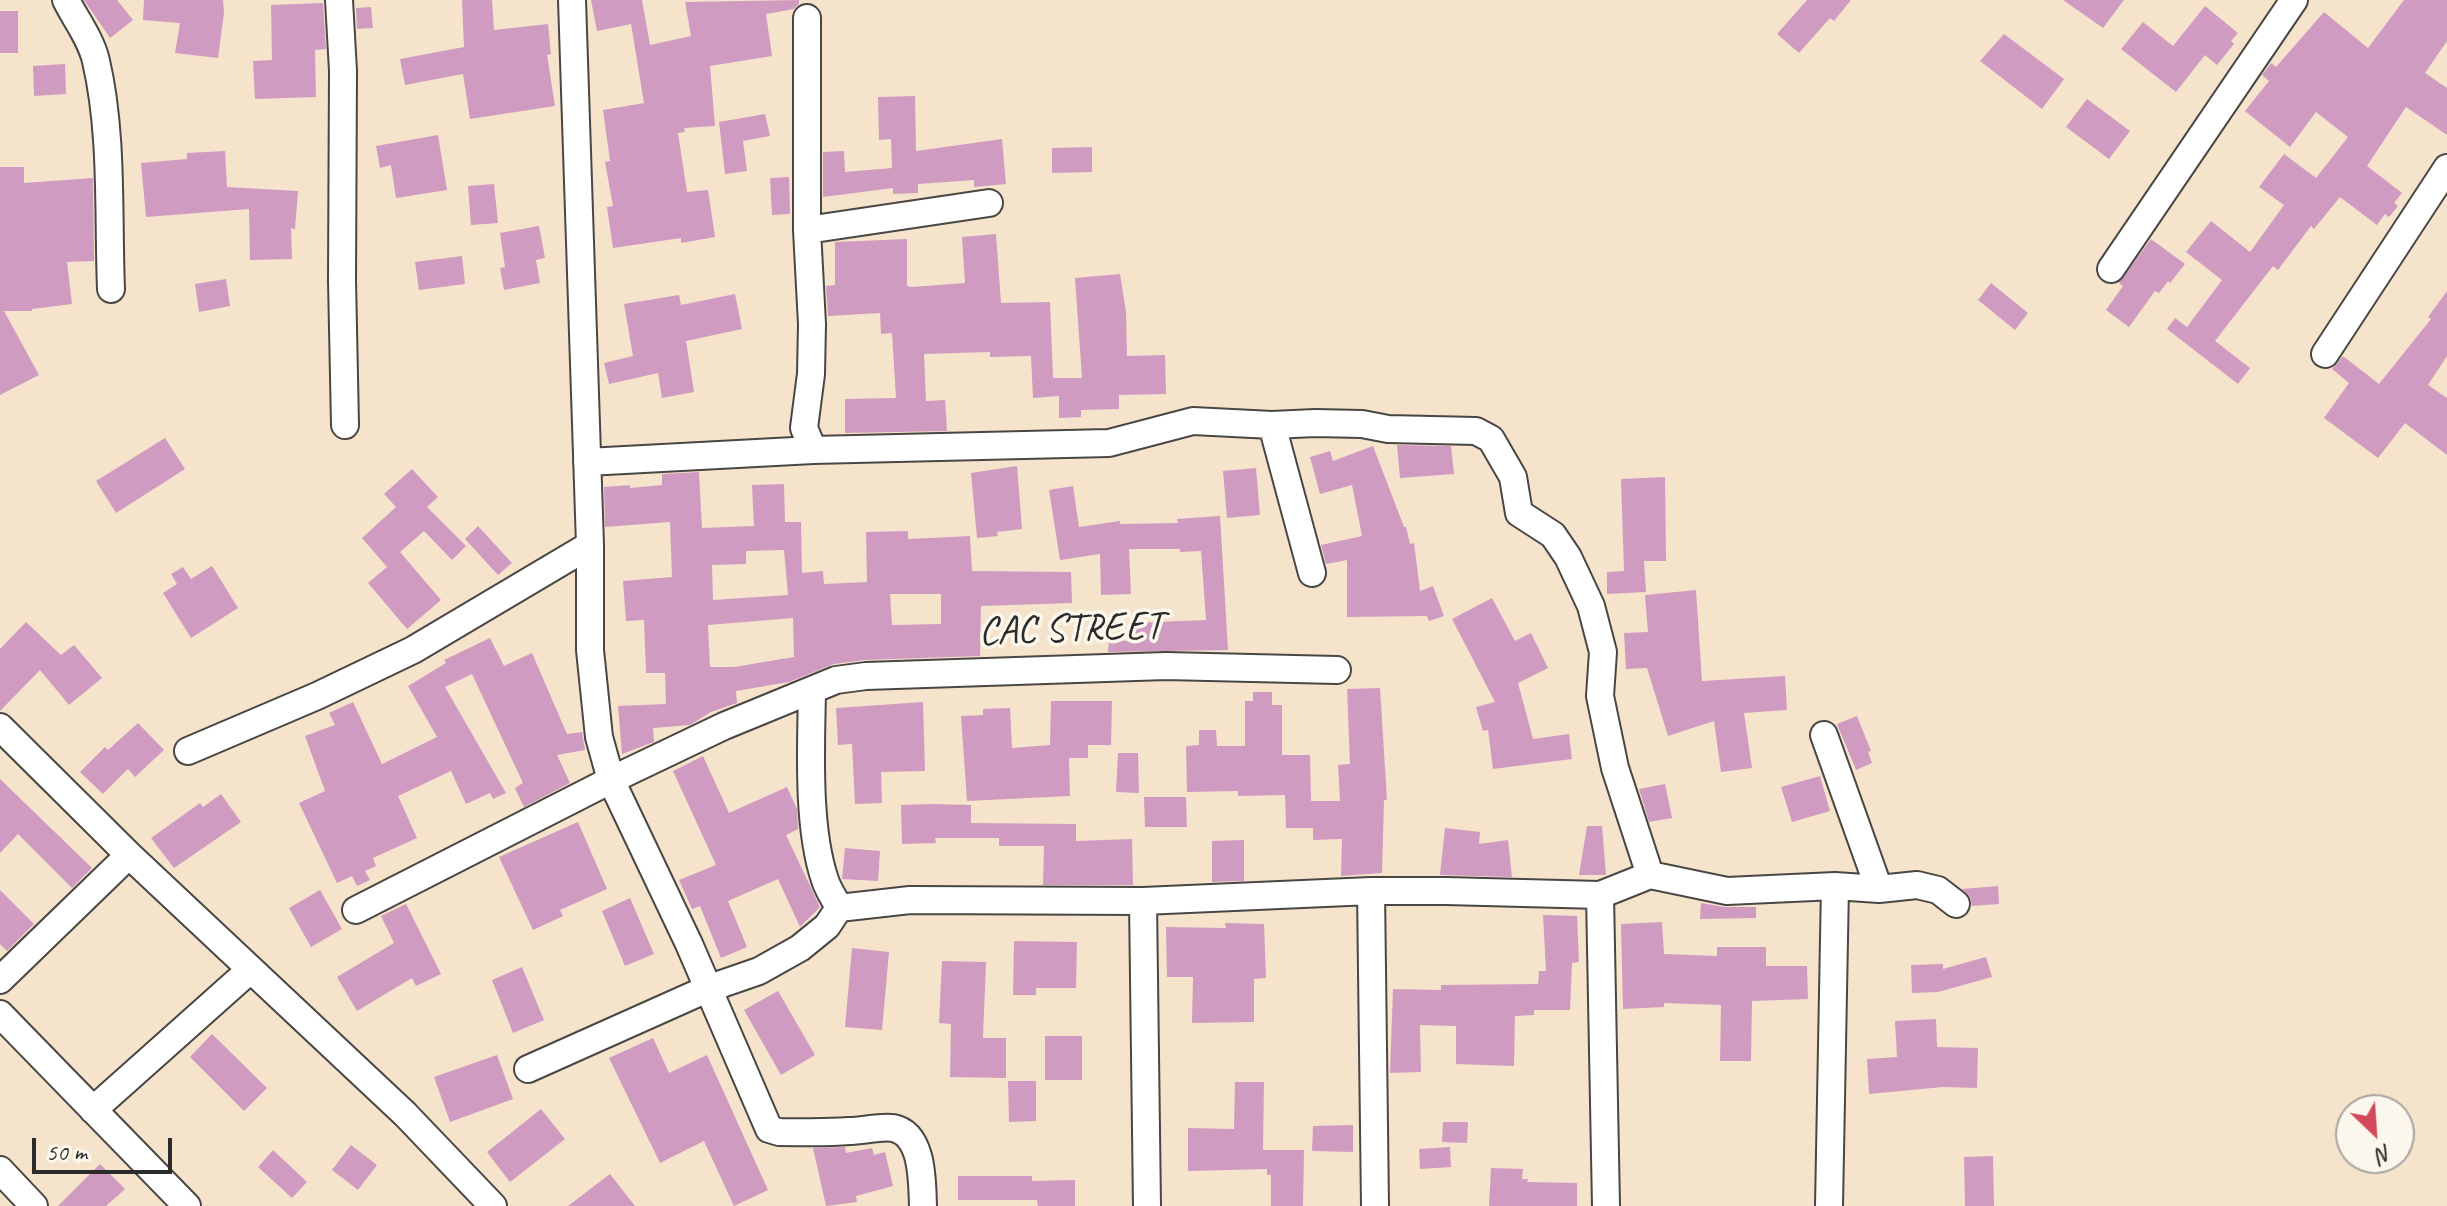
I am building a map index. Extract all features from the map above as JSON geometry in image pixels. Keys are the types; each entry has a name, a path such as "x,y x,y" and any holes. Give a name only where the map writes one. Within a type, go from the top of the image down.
{"street":[{"path":"66,0 96,58 106,145 111,289"},
{"path":"339,0 343,71 345,425"},
{"path":"572,0 590,545 590,650 599,737 611,780 769,1129 779,1132 843,1132 893,1128 902,1132 916,1150 921,1164 923,1206"},
{"path":"2111,269 2294,0"},
{"path":"807,18 807,230 812,324 811,374 804,428 813,450"},
{"path":"2325,354 2447,168"},
{"path":"807,230 989,203"},
{"path":"587,462 813,450 1109,443 1193,421 1272,425 1362,424 1388,429 1476,431 1491,439 1513,477 1519,513 1553,535 1568,557 1591,606 1603,652 1600,696 1615,768 1650,875"},
{"path":"1272,425 1312,573"},
{"path":"188,751 317,696 413,650 590,545"},
{"name":"CAC STREET","path":"356,910 611,780 724,726 836,680 866,676 1166,666 1337,670"},
{"path":"812,691 811,783 818,845 825,881 839,908"},
{"path":"0,727 129,855 405,1114 493,1206"},
{"path":"1824,735 1879,889"},
{"path":"0,980 129,855"},
{"path":"528,1069 707,989 759,971 800,948 827,926 839,908 910,900 1143,901 1371,891 1600,895 1650,875 1727,891 1835,886 1879,889 1917,885 1938,890 1956,904"},
{"path":"1829,1206 1835,886"},
{"path":"1371,891 1375,1206"},
{"path":"1600,895 1606,1206"},
{"path":"1143,901 1147,1206"},
{"path":"93,1110 250,970"},
{"path":"0,1014 187,1206"},
{"path":"0,1170 34,1206"}],"building":[{"path":"84,0 117,0 133,20 110,38"},
{"path":"144,0 223,0 218,58 175,53 180,23 143,20"},
{"path":"462,0 492,0 494,30 548,24 551,54 547,55 555,106 470,119 463,74 405,85 400,59 464,47"},
{"path":"591,0 642,0 650,45 691,36 685,2 799,0 794,9 766,14 772,56 710,66 715,126 684,128 685,132 678,133 687,192 708,190 715,237 681,243 681,238 613,248 607,207 613,206 605,162 610,161 603,110 644,103 631,24 597,31"},
{"path":"1807,0 1851,0 1834,21 1830,18 1799,53 1777,34"},
{"path":"2063,0 2124,0 2103,28"},
{"path":"2404,0 2447,0 2447,41 2425,73 2447,88 2447,135 2406,107 2367,166 2402,193 2394,203 2398,206 2389,217 2385,214 2377,225 2340,197 2314,229 2311,226 2278,270 2273,266 2215,341 2250,368 2238,384 2167,329 2175,318 2187,327 2222,280 2186,252 2211,221 2250,252 2284,205 2259,187 2284,154 2316,178 2348,137 2316,112 2290,147 2245,111 2269,81 2262,75 2271,63 2276,67 2324,12 2368,48"},
{"path":"323,3 326,49 315,50 316,97 255,99 253,61 272,60 271,5"},
{"path":"2205,6 2238,33 2231,41 2234,44 2217,65 2205,55 2176,92 2121,49 2143,22 2173,46"},
{"path":"371,7 373,28 357,29 356,8"},
{"path":"0,11 18,11 18,53 0,53"},
{"path":"2004,34 2064,79 2042,109 1980,61"},
{"path":"65,64 66,94 34,96 33,66"},
{"path":"915,96 916,151 1002,139 1006,184 974,187 974,180 918,184 918,193 893,194 893,188 823,197 823,152 844,151 845,172 892,168 891,139 879,140 878,97"},
{"path":"2087,99 2130,131 2109,159 2066,127"},
{"path":"765,114 770,136 743,141 747,171 725,174 719,122"},
{"path":"438,135 447,190 396,198 391,165 380,168 376,146"},
{"path":"1092,147 1092,172 1052,173 1052,148"},
{"path":"225,151 227,187 298,191 295,229 291,228 292,259 250,260 249,209 146,217 141,163 187,159 187,153"},
{"path":"0,167 24,167 24,183 93,178 94,261 67,262 72,304 32,311 4,311 39,375 0,395"},
{"path":"789,177 790,214 772,215 770,178"},
{"path":"494,184 498,223 471,225 468,186"},
{"path":"539,226 545,258 536,260 540,283 504,290 500,268 505,267 500,233"},
{"path":"996,234 1001,303 1050,302 1053,378 1082,378 1075,278 1120,274 1126,312 1127,356 1165,355 1166,394 1119,395 1119,409 1081,410 1081,417 1059,418 1059,396 1033,398 1031,356 990,357 990,352 924,354 926,401 945,400 947,431 845,433 845,399 896,398 892,333 881,334 880,313 828,316 826,286 835,285 835,242 907,239 907,286 912,287 965,283 962,237"},
{"path":"2151,239 2185,264 2159,293 2155,291 2129,327 2106,310 2123,286 2119,283"},
{"path":"462,256 465,284 419,290 415,262"},
{"path":"226,279 230,306 199,312 195,284"},
{"path":"1991,283 2028,313 2015,330 1978,300"},
{"path":"2447,291 2447,356 2428,385 2447,398 2447,455 2405,423 2378,458 2324,418 2349,383 2332,369 2343,356 2379,384 2431,319 2428,317"},
{"path":"735,294 742,329 686,341 694,392 662,398 658,373 609,384 604,363 633,356 624,304 679,295 681,305"},
{"path":"165,438 185,469 116,513 96,481"},
{"path":"1397,445 1451,446 1454,474 1400,478"},
{"path":"1373,446 1410,544 1414,543 1420,591 1433,586 1444,616 1429,621 1427,616 1347,617 1347,560 1326,564 1321,545 1362,536 1352,485 1320,494 1310,457 1330,451 1333,461"},
{"path":"1017,466 1022,529 977,538 971,473"},
{"path":"1256,468 1260,515 1227,518 1223,471"},
{"path":"412,469 438,497 427,507 466,546 452,560 424,531 400,552 441,600 407,629 368,583 387,567 362,538 396,507 384,494"},
{"path":"699,472 702,528 754,526 752,485 784,484 785,522 801,522 802,573 823,571 824,584 867,582 866,532 908,531 908,539 970,536 972,571 1071,572 1072,603 981,606 980,656 834,664 789,682 736,691 737,703 711,712 690,725 653,728 654,742 622,754 618,706 666,704 665,673 646,673 644,620 626,621 623,581 672,577 670,522 605,527 604,487 662,485 662,474","holes":["784,550 788,595 713,600 712,565 746,564 746,551","890,594 941,594 941,624 892,625","793,618 794,657 734,667 710,667 708,625"]},
{"path":"1665,477 1666,561 1644,561 1646,592 1607,594 1607,572 1624,571 1621,479"},
{"path":"1073,486 1079,527 1120,521 1120,524 1178,523 1177,519 1220,516 1228,650 1108,652 1109,640 1133,641 1132,623 1206,620 1201,551 1129,549 1131,594 1101,595 1100,554 1060,560 1049,490"},
{"path":"478,526 512,563 498,575 465,539"},
{"path":"212,566 238,608 191,638 163,593 177,584 171,574 183,567 191,579"},
{"path":"1696,590 1702,681 1785,676 1787,710 1744,713 1752,768 1721,772 1714,721 1668,736 1647,668 1626,669 1624,633 1648,632 1645,595"},
{"path":"1492,598 1515,641 1531,633 1548,668 1518,683 1533,739 1569,734 1572,759 1493,769 1488,730 1483,731 1476,707 1495,702 1452,619"},
{"path":"26,622 61,655 74,645 102,678 69,705 40,670 0,711 0,649"},
{"path":"490,638 504,666 532,653 567,734 582,732 585,750 557,755 570,783 524,807 515,788 523,783 472,674 445,687 506,793 493,799 490,793 466,804 451,771 398,796 417,838 373,858 376,866 365,871 370,880 357,886 352,876 337,883 299,803 325,791 305,736 335,725 329,713 353,702 382,764 437,737 408,686 446,663 444,660"},
{"path":"1380,688 1387,800 1384,800 1382,873 1341,876 1342,839 1313,840 1313,828 1286,828 1285,795 1238,796 1238,791 1187,792 1186,746 1199,745 1199,730 1216,730 1217,746 1245,746 1245,701 1253,701 1253,692 1272,692 1272,705 1282,705 1282,755 1310,755 1311,801 1340,801 1338,765 1350,764 1347,689"},
{"path":"1051,701 1112,701 1111,745 1088,745 1088,758 1069,758 1070,796 967,801 961,716 983,715 983,709 1010,708 1012,748 1050,745"},
{"path":"923,702 925,771 881,772 882,803 855,804 852,744 838,745 836,708"},
{"path":"1857,716 1871,751 1868,752 1872,763 1856,770 1837,724"},
{"path":"138,723 164,750 135,777 128,769 103,794 80,772 105,747 108,750"},
{"path":"1118,753 1138,753 1139,793 1116,792"},
{"path":"703,756 729,813 787,787 797,809 798,829 786,835 820,907 800,927 778,879 728,901 747,947 721,958 700,906 692,909 679,880 716,865 673,771"},
{"path":"1820,776 1830,811 1792,822 1781,787"},
{"path":"0,779 92,868 72,888 18,834 0,853"},
{"path":"1665,784 1672,818 1649,822 1639,789"},
{"path":"221,794 241,822 174,868 151,838 200,803 203,807"},
{"path":"1144,797 1186,797 1187,827 1145,827"},
{"path":"901,805 971,805 971,823 1076,824 1076,841 1132,839 1133,885 1043,885 1044,846 999,846 999,838 935,838 936,843 902,844"},
{"path":"578,822 607,889 560,910 563,916 533,930 499,857"},
{"path":"1587,826 1602,826 1606,875 1579,875"},
{"path":"1445,828 1480,832 1479,844 1508,840 1512,877 1440,875"},
{"path":"1244,840 1244,881 1212,882 1212,841"},
{"path":"845,848 880,851 878,881 842,879"},
{"path":"1998,886 1999,904 1972,906 1970,897 1962,889"},
{"path":"0,890 34,924 7,951 0,944"},
{"path":"320,890 342,929 311,947 289,908"},
{"path":"630,898 654,954 625,966 602,911"},
{"path":"1701,903 1756,907 1756,918 1700,919"},
{"path":"406,904 441,974 416,986 412,978 357,1011 337,977 394,943 381,916"},
{"path":"1543,915 1577,916 1579,962 1572,963 1570,1010 1534,1010 1534,1015 1515,1016 1514,1066 1456,1064 1456,1026 1420,1025 1421,1072 1390,1073 1393,989 1441,990 1441,985 1538,984 1539,971 1546,971"},
{"path":"1662,922 1664,954 1717,956 1717,947 1766,947 1766,966 1807,966 1808,999 1752,1001 1751,1061 1720,1061 1721,1005 1664,1003 1664,1007 1623,1009 1621,924"},
{"path":"1225,923 1264,924 1266,978 1254,979 1254,1022 1192,1023 1193,977 1167,977 1166,927 1226,928"},
{"path":"1014,941 1077,942 1076,988 1036,988 1036,995 1013,995"},
{"path":"852,948 889,952 882,1030 845,1027"},
{"path":"1986,957 1992,977 1938,992 1912,993 1911,965 1943,964 1943,969"},
{"path":"942,961 986,962 983,1038 1006,1038 1006,1078 950,1077 951,1024 939,1023"},
{"path":"522,967 544,1020 513,1033 492,980"},
{"path":"778,991 815,1055 781,1075 744,1010"},
{"path":"1936,1019 1937,1047 1978,1048 1977,1088 1943,1087 1869,1094 1867,1059 1897,1057 1895,1021"},
{"path":"212,1034 267,1088 244,1111 190,1057"},
{"path":"1045,1036 1082,1036 1082,1080 1045,1080"},
{"path":"653,1038 669,1073 707,1055 768,1190 734,1206 704,1141 660,1163 609,1058"},
{"path":"497,1055 513,1099 450,1122 434,1077"},
{"path":"1008,1081 1036,1081 1036,1121 1009,1122"},
{"path":"1235,1082 1264,1082 1263,1150 1304,1150 1303,1206 1271,1206 1271,1175 1267,1175 1267,1169 1188,1171 1188,1128 1234,1129"},
{"path":"541,1109 565,1139 510,1182 487,1152"},
{"path":"1443,1122 1468,1122 1467,1143 1442,1142"},
{"path":"1353,1125 1353,1152 1312,1151 1313,1126"},
{"path":"351,1145 377,1165 358,1190 332,1170"},
{"path":"845,1147 846,1153 872,1148 874,1155 885,1152 893,1186 856,1196 857,1202 826,1206 813,1148"},
{"path":"1450,1147 1451,1167 1420,1169 1419,1149"},
{"path":"273,1150 307,1182 292,1198 258,1167"},
{"path":"1993,1156 1994,1206 1965,1206 1964,1157"},
{"path":"100,1164 125,1189 106,1206 58,1206"},
{"path":"1491,1168 1523,1169 1522,1179 1528,1179 1527,1182 1577,1183 1577,1206 1489,1206"},
{"path":"610,1174 635,1206 568,1206"},
{"path":"958,1176 1032,1176 1032,1181 1075,1180 1075,1206 1038,1206 1037,1200 958,1200"}]}
